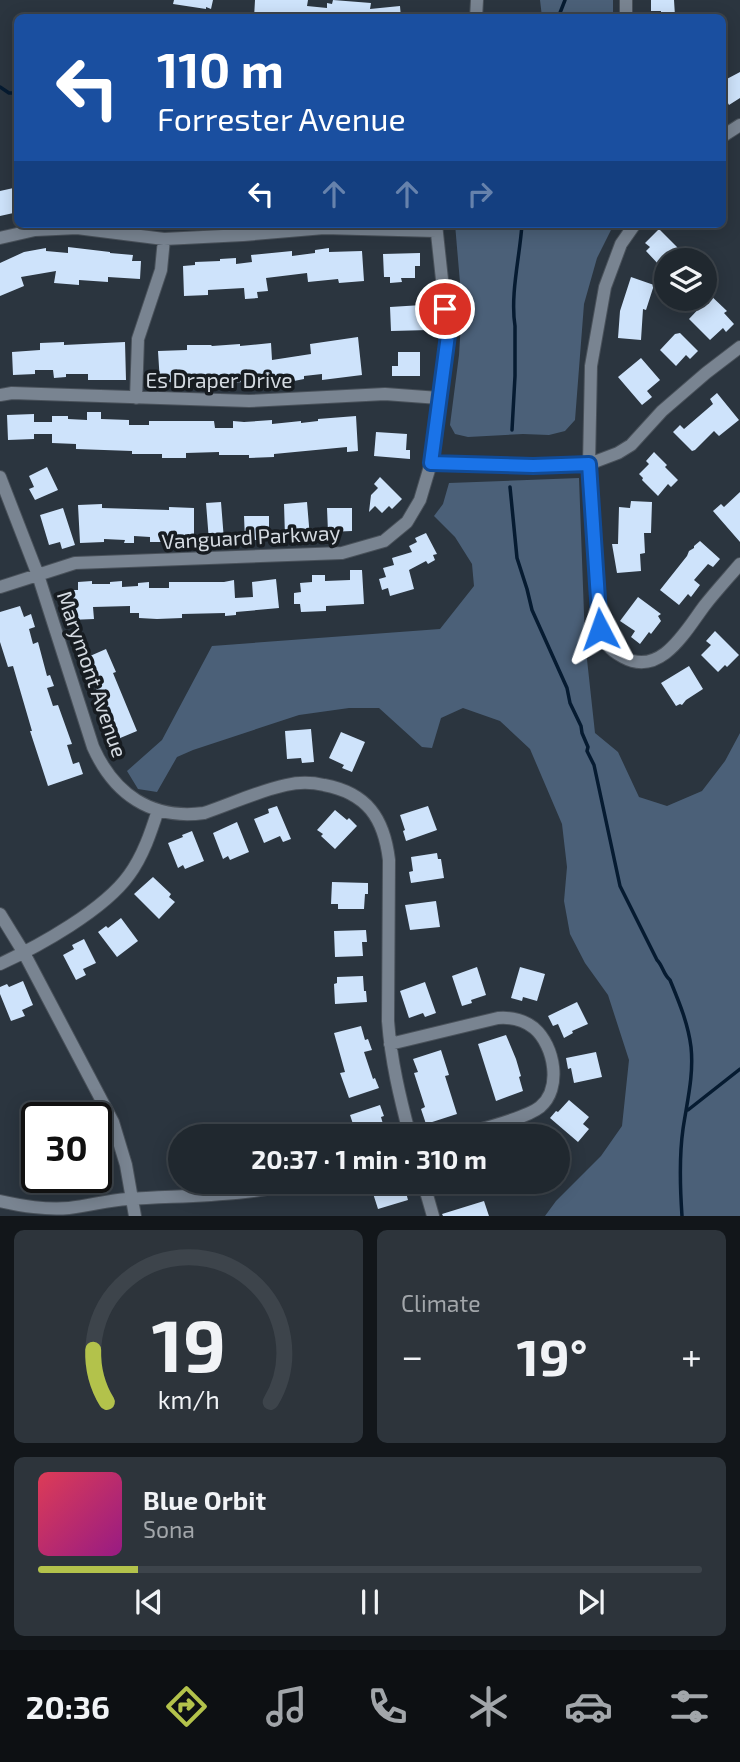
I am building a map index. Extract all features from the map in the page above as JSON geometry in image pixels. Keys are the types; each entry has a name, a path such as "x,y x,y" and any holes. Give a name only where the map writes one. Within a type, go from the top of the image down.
{"street":[{"path":"0,238 35,230 77,228 164,239 324,228 436,228"},
{"name":"Vanguard Parkway","path":"38,575 75,563 342,553 384,541 407,523 420,500 431,463 448,335 436,228"},
{"path":"632,228 621,244 605,287 591,366 589,464 600,629 606,645 630,661 661,658 677,644 740,564"},
{"path":"136,398 138,339 161,270 164,239"},
{"path":"431,463 533,466 589,464 631,445 662,411 740,347"},
{"name":"Es Draper Drive","path":"0,396 41,394 250,401 385,394 439,398"},
{"name":"Marymont Avenue","path":"0,477 38,575 99,761 117,785 137,801 158,810 179,814 204,813 275,788 303,782 315,783 359,797 382,826 389,860 388,1021 397,1087 407,1124"},
{"path":"0,587 38,575"},
{"path":"0,964 24,953 81,918 108,897 129,875 141,854 158,810"},
{"path":"0,914 24,953 113,1122 126,1165 135,1216"},
{"path":"390,1044 498,1018 516,1019 534,1028 546,1043 553,1068 554,1082 550,1094 545,1102 532,1112 494,1124"},
{"path":"0,1201 36,1209 70,1208 132,1199 240,1194"},
{"path":"427,1194 433,1216"}],"shaded area":[{"path":"540,0 613,0 613,14 542,14"},
{"path":"455,228 612,228 597,258 584,304 575,420 565,431 549,435 468,437 455,434 450,425 462,306"},
{"path":"579,478 585,641 595,733 618,752 639,797 667,806 702,791 725,761 740,733 740,1216 545,1216 563,1194 570,1194 570,1187 601,1156 622,1126 629,1060 608,995 585,963 570,934 564,901 567,867 562,824 530,749 500,721 463,708 441,718 432,748 422,747 379,708 349,708 299,715 177,757 157,792 138,789 127,771 162,740 212,646 440,629 474,586 472,564 455,537 434,516 443,504 449,483"}],"building":[{"path":"174,0 213,0 211,9 206,9 173,4"},
{"path":"255,0 308,0 307,6 327,8 327,3 332,4 333,0 371,3 370,9 400,6 401,14 254,14"},
{"path":"651,0 674,0 675,14 651,11"},
{"path":"740,72 740,98 729,105 726,100 726,79"},
{"path":"14,188 14,213 0,216 0,191"},
{"path":"659,229 678,248 654,248 654,260 646,251 650,247 645,243"},
{"path":"68,247 133,255 132,261 141,261 140,279 108,277 108,282 79,280 79,285 54,283 56,271 21,277 24,286 0,296 0,263 24,252 46,248 46,251 68,253"},
{"path":"329,248 329,252 362,251 364,281 339,283 338,279 308,282 307,273 266,278 268,291 257,292 258,298 245,299 244,288 208,290 208,295 184,296 183,266 195,265 195,262 236,258 236,264 252,262 251,255 292,251 292,256"},
{"path":"420,253 420,266 415,266 415,278 401,278 402,282 390,283 390,277 384,277 383,254"},
{"path":"631,277 654,285 646,310 643,309 641,340 618,338 620,311"},
{"path":"717,301 727,311 724,313 734,324 726,332 723,328 710,340 689,319 697,311 717,311"},
{"path":"422,305 422,318 429,318 429,330 391,331 390,307"},
{"path":"680,333 698,351 690,359 686,355 676,366 660,350 675,334"},
{"path":"358,337 362,375 322,380 322,374 304,376 304,379 289,382 289,379 260,382 259,375 243,377 243,382 229,383 229,376 213,377 213,384 200,384 199,376 172,378 172,382 160,383 158,351 187,350 187,345 240,346 271,343 272,360 311,354 310,344"},
{"path":"64,342 64,345 125,342 126,380 88,380 88,374 66,374 66,377 54,378 53,370 35,370 35,374 13,375 12,352 40,350 40,343"},
{"path":"398,352 420,352 420,376 392,376 392,366 398,366"},
{"path":"641,358 660,380 647,391 652,397 642,405 618,377"},
{"path":"717,393 739,420 719,436 714,431 692,451 673,432 680,425 684,429 713,404 710,399"},
{"path":"87,412 101,412 101,419 129,420 129,425 149,425 149,421 214,421 215,428 233,428 233,421 272,420 272,424 301,423 356,416 358,451 347,452 347,447 274,454 274,457 249,458 249,455 219,455 219,452 186,453 186,458 162,458 162,454 76,449 76,444 52,443 52,434 34,434 34,439 8,440 7,415 34,414 34,422 52,422 52,416 87,420"},
{"path":"376,432 407,434 406,450 410,450 410,459 374,456"},
{"path":"654,452 678,480 671,487 668,484 658,496 639,474 649,464 646,461"},
{"path":"47,467 58,490 35,500 29,489 34,487 29,476"},
{"path":"380,477 402,499 392,509 389,506 382,513 375,506 369,512 371,495 378,488 374,484"},
{"path":"740,492 740,542 713,511 721,504 724,507"},
{"path":"631,501 652,502 651,533 644,533 645,553 640,554 641,571 617,573 612,544 618,544 619,507 630,508"},
{"path":"221,502 224,540 209,541 206,503"},
{"path":"307,502 310,538 285,537 284,504"},
{"path":"102,504 102,508 194,508 194,542 186,542 186,538 166,537 166,542 150,542 150,537 134,536 134,543 104,539 104,542 80,543 78,505"},
{"path":"63,508 75,545 62,549 60,542 49,545 40,515"},
{"path":"327,508 352,508 352,531 328,532"},
{"path":"244,516 269,516 269,540 245,540"},
{"path":"426,533 437,554 433,555 435,560 428,564 426,561 409,570 414,589 390,596 388,588 382,590 379,579 386,577 383,568 394,565 392,558 412,552 409,546 417,542 415,538"},
{"path":"700,541 720,559 713,567 708,564 694,580 700,585 691,597 688,594 679,605 660,590 689,551"},
{"path":"350,570 362,570 364,604 326,606 326,611 301,612 300,604 294,604 294,593 301,592 300,583 312,582 312,575 325,575 325,581 350,580"},
{"path":"276,579 279,608 236,612 236,615 225,616 225,613 182,614 182,618 157,619 139,618 139,613 130,613 130,606 93,607 94,619 70,620 68,590 78,590 78,582 110,584 122,581 122,587 149,582 149,588 169,588 169,582 234,580 235,598 253,597 252,582"},
{"path":"638,597 661,614 658,616 661,621 640,644 631,637 635,631 620,621"},
{"path":"20,606 24,617 31,614 35,627 29,629 33,644 38,642 47,676 50,675 54,686 47,688 53,706 58,705 72,744 67,745 73,764 79,762 83,774 48,786 13,666 8,667 0,642 0,612"},
{"path":"715,631 739,655 718,672 701,655 711,645 706,641"},
{"path":"106,649 137,731 113,741 108,727 111,726 87,666 93,664 90,656"},
{"path":"689,666 703,689 682,705 676,706 661,683"},
{"path":"311,729 314,762 302,763 301,758 287,759 285,731"},
{"path":"341,732 365,742 352,772 329,758"},
{"path":"277,806 291,839 283,842 280,836 264,843 254,819 269,813 268,809"},
{"path":"428,806 437,830 406,841 400,815"},
{"path":"335,810 357,826 335,849 317,830"},
{"path":"237,822 249,852 230,860 228,856 223,859 213,833"},
{"path":"192,831 204,861 185,869 183,865 178,868 168,843"},
{"path":"437,853 438,859 441,859 444,878 411,883 411,857"},
{"path":"153,877 171,894 169,897 175,902 159,919 134,894"},
{"path":"332,882 368,883 364,909 338,909 338,904 331,904"},
{"path":"436,901 440,927 410,930 405,905"},
{"path":"121,918 138,941 117,957 98,932"},
{"path":"366,930 367,942 362,942 363,956 335,957 334,931"},
{"path":"84,939 96,963 83,969 86,975 76,980 63,955 74,949 72,945"},
{"path":"477,967 486,995 462,1006 452,976"},
{"path":"520,967 545,974 537,1001 523,997 522,1001 511,998"},
{"path":"363,976 367,1002 335,1004 334,984 337,983 337,977"},
{"path":"23,981 33,1005 22,1010 25,1016 11,1021 0,994 0,987 7,984 9,987"},
{"path":"425,982 436,1013 425,1017 423,1013 409,1018 400,991"},
{"path":"577,1002 588,1024 564,1038 558,1024 553,1026 548,1016"},
{"path":"361,1026 365,1040 368,1039 372,1050 364,1052 379,1088 349,1098 340,1073 345,1072 334,1033"},
{"path":"506,1035 516,1059 523,1091 496,1101 478,1044"},
{"path":"441,1050 449,1075 445,1076 457,1114 426,1124 421,1109 425,1107 414,1073 418,1072 413,1059"},
{"path":"596,1052 602,1077 574,1083 566,1058"},
{"path":"569,1100 589,1117 583,1124 589,1129 578,1142 570,1135 570,1124 557,1124 550,1118"},
{"path":"380,1105 384,1116 381,1117 383,1124 353,1124 350,1115"},
{"path":"373,1194 406,1194 408,1200 378,1209"},
{"path":"484,1201 489,1216 442,1214"}],"waterway":[{"path":"560,14 565,0"},
{"path":"0,87 14,93"},
{"path":"512,430 515,376 514,301 522,228"},
{"path":"510,487 517,558 532,610 567,688 570,703 594,765 620,886 670,980 688,1030 692,1068 681,1150 682,1216"},
{"path":"688,1110 740,1069"}],"route":[{"path":"445,309 448,335 431,463 533,466 589,464 600,629"}]}
